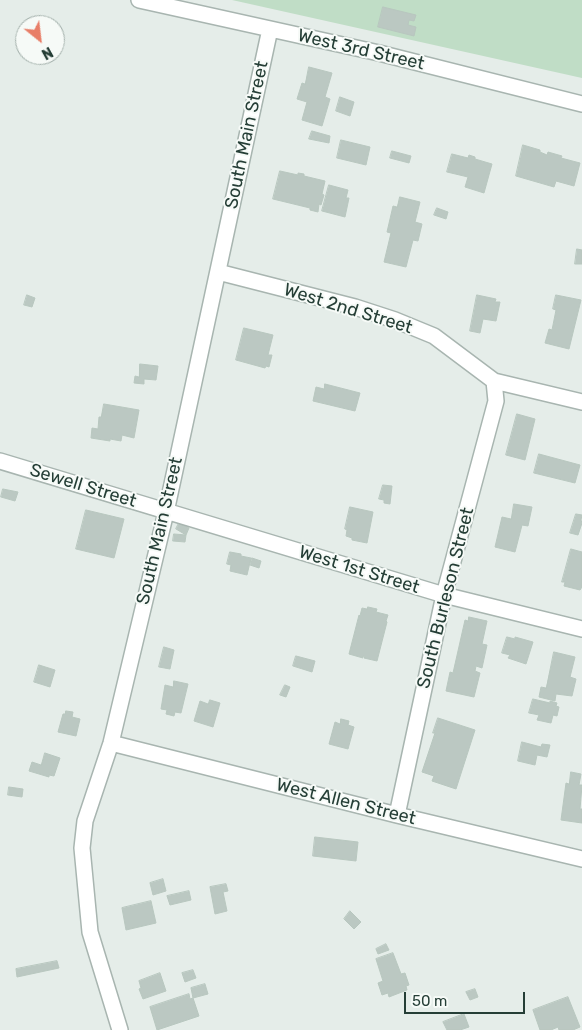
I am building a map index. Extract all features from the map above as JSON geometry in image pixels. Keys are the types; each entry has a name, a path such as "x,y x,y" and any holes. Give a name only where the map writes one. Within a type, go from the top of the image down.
{"street":[{"name":"West 3rd Street","path":"139,0 379,53 582,104"},
{"name":"South Main Street","path":"120,1030 90,932 82,848 85,821 111,743 166,512 270,29"},
{"name":"West 2nd Street","path":"218,272 355,307 395,320 434,336 494,381 582,402"},
{"name":"South Burleson Street","path":"397,815 444,595 496,401 494,381"},
{"name":"Sewell Street","path":"0,461 166,512"},
{"name":"West 1st Street","path":"166,512 444,595 582,629"},
{"name":"West Allen Street","path":"111,743 397,815 582,859"}],"green space":[{"path":"232,0 582,0 582,78"}],"building":[{"path":"383,7 416,15 414,21 409,20 408,25 416,27 414,36 378,27"},
{"path":"309,67 332,73 325,97 330,99 322,126 302,120 307,102 297,99 302,83 305,84"},
{"path":"340,97 354,102 350,116 336,111"},
{"path":"312,131 330,136 329,143 309,139"},
{"path":"341,140 370,147 366,165 337,158"},
{"path":"523,145 540,150 540,152 547,155 548,152 580,163 574,186 556,181 554,187 516,176"},
{"path":"392,151 411,156 409,163 390,158"},
{"path":"452,154 468,158 469,155 475,157 475,159 492,164 484,193 465,187 468,177 447,172"},
{"path":"280,171 298,175 298,173 304,174 304,176 325,181 322,194 324,195 321,205 319,204 318,212 310,210 310,208 273,199"},
{"path":"329,185 348,190 346,198 349,198 345,217 322,211"},
{"path":"400,197 420,202 415,222 422,224 418,241 413,240 406,267 384,262 391,233 387,232 393,206 397,207"},
{"path":"437,208 448,212 446,219 434,215"},
{"path":"577,249 582,250 582,264 575,264"},
{"path":"27,295 35,298 32,307 24,305"},
{"path":"477,295 496,299 495,302 500,302 496,321 483,319 480,333 470,331"},
{"path":"556,295 581,300 569,349 545,343 549,329 552,330 556,310 553,309"},
{"path":"244,328 273,335 268,355 272,355 269,367 266,366 265,368 236,360"},
{"path":"140,364 158,366 156,380 144,379 144,384 134,383 135,376 139,377"},
{"path":"325,384 360,393 355,411 313,401 316,387 324,389"},
{"path":"104,404 139,410 134,438 122,435 121,441 110,439 110,441 91,438 92,428 98,429 99,417 101,417"},
{"path":"517,414 535,419 525,460 506,455"},
{"path":"539,454 580,465 575,483 534,473"},
{"path":"383,485 392,486 390,504 384,503 384,500 379,499"},
{"path":"3,489 18,492 15,501 1,497"},
{"path":"514,504 532,507 528,526 522,525 515,552 495,547 502,517 511,519"},
{"path":"350,507 373,512 367,543 352,540 352,538 346,536 347,530 345,529"},
{"path":"86,510 124,519 114,558 76,549"},
{"path":"576,514 582,515 582,523 578,535 570,533"},
{"path":"179,523 189,528 186,535 176,529"},
{"path":"174,534 186,535 185,542 173,541"},
{"path":"571,549 582,552 582,587 580,590 564,586 565,582 562,582"},
{"path":"230,552 251,558 247,575 230,571 231,565 227,564"},
{"path":"252,558 261,561 259,568 250,565"},
{"path":"368,607 377,609 376,612 388,615 377,661 349,654 359,615 362,608 367,609"},
{"path":"469,617 487,621 482,644 487,645 482,668 476,666 475,671 480,673 474,697 446,691 450,672 453,673 465,620 468,621"},
{"path":"507,637 515,639 515,637 533,642 526,664 508,658 510,655 502,653"},
{"path":"164,647 174,650 170,669 159,667"},
{"path":"554,652 575,657 570,677 576,679 572,696 556,694 555,701 539,697 541,687 546,688"},
{"path":"296,656 315,661 312,672 293,666"},
{"path":"39,665 55,670 50,687 34,682"},
{"path":"174,681 188,684 181,713 175,712 174,716 166,714 167,710 161,709 165,685 173,687"},
{"path":"285,685 290,687 286,697 280,695"},
{"path":"533,699 557,703 556,706 559,707 557,716 553,715 551,723 537,720 539,715 529,713"},
{"path":"210,700 220,703 213,727 194,721 200,701 208,704"},
{"path":"66,711 73,712 72,717 80,719 76,736 58,732 63,714"},
{"path":"438,718 475,730 456,789 432,781 434,776 422,772"},
{"path":"341,719 349,721 348,725 354,727 348,749 329,744 335,722 340,724"},
{"path":"522,742 541,747 542,744 550,745 547,757 537,755 535,765 518,761"},
{"path":"45,753 60,758 54,776 49,775 49,777 29,771 32,762 41,765"},
{"path":"571,772 581,774 579,785 582,785 580,809 582,809 582,823 561,820 566,783 569,784"},
{"path":"9,787 23,789 22,797 8,795"},
{"path":"315,837 358,842 356,861 313,856"},
{"path":"163,879 166,891 153,895 150,883"},
{"path":"226,884 228,891 223,892 227,911 215,914 210,887"},
{"path":"189,891 191,900 170,905 167,896"},
{"path":"151,901 156,923 126,930 122,908"},
{"path":"350,911 361,922 354,929 344,919"},
{"path":"386,944 389,950 378,954 376,949"},
{"path":"393,953 401,974 405,973 409,985 406,986 407,990 389,997 388,993 382,995 378,983 383,981 376,959"},
{"path":"57,961 59,968 17,977 16,969"},
{"path":"193,970 196,978 185,982 182,973"},
{"path":"160,973 166,991 143,999 139,989 141,988 139,981"},
{"path":"205,984 208,994 193,998 191,988"},
{"path":"475,989 478,997 470,1000 466,992"},
{"path":"189,994 190,999 193,998 199,1016 157,1030 150,1007"},
{"path":"568,997 580,1027 573,1030 559,1030 558,1027 551,1030 540,1030 533,1010"},
{"path":"464,1014 469,1027 460,1030 447,1030 443,1022"}]}
